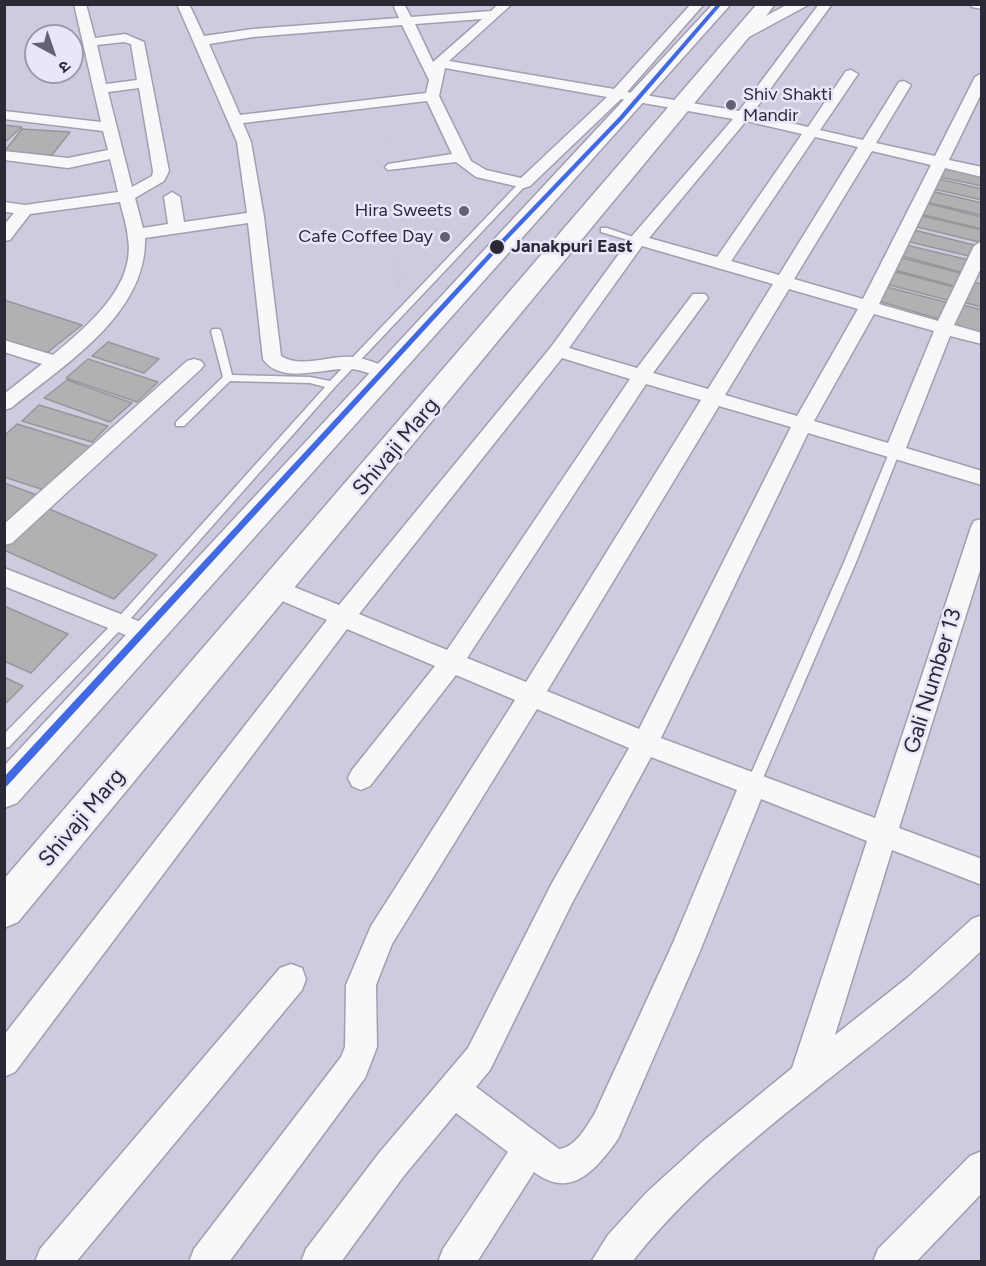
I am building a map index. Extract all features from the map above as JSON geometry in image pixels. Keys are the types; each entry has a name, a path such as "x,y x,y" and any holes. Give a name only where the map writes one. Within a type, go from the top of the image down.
{"main road":[{"path":"4,792 560,183 626,98 723,4"},
{"name":"Shivaji Marg","path":"4,909 740,37 802,4"},
{"path":"740,37 765,6"},
{"path":"452,303 505,317"}],"street":[{"path":"4,404 56,362 120,298 135,265 135,234 127,196 80,4"},
{"path":"183,4 193,32 202,42 244,142 256,217 272,359 279,365 295,368 353,363 387,373"},
{"path":"399,4 405,21 434,78"},
{"path":"527,180 626,98 698,4"},
{"path":"4,1062 342,618 558,351 638,240 743,116 826,4"},
{"path":"202,42 222,36 405,21 501,9"},
{"path":"501,9 439,63 432,96 465,164 481,174 560,183"},
{"path":"4,207 25,210 127,196 159,178 161,171 137,42 134,39 91,42"},
{"path":"439,63 626,98 743,116 981,172"},
{"path":"721,264 851,74"},
{"path":"319,1262 391,1165 479,1059 562,892 645,743 802,425 869,306 981,77"},
{"path":"102,89 145,83"},
{"path":"207,1262 354,1067 361,1047 361,985 381,936 531,696 904,85"},
{"path":"236,120 432,96"},
{"path":"4,115 110,127"},
{"path":"4,155 68,163 117,153"},
{"path":"393,167 460,157"},
{"path":"172,197 177,228"},
{"path":"4,236 25,210"},
{"path":"135,234 256,217"},
{"path":"638,240 981,339"},
{"path":"894,453 944,328 981,246"},
{"path":"361,778 451,663 641,376 699,298"},
{"path":"4,346 56,362"},
{"path":"558,351 981,478"},
{"path":"4,537 194,364"},
{"name":"Gali Number 13","path":"805,1079 885,835 981,527"},
{"path":"4,576 148,635"},
{"path":"276,589 645,743 981,872"},
{"path":"454,1091 555,1167 574,1164 588,1152 606,1127 686,951 753,785"},
{"path":"609,1262 621,1245 684,1180 757,1116 868,1029 981,929"},
{"path":"53,1262 291,979"},
{"path":"456,1262 530,1148"},
{"path":"891,1262 981,1168"}],"lane":[{"path":"4,743 120,623 353,363 527,180"},
{"path":"604,230 638,240"},
{"path":"216,331 228,378"},
{"path":"180,423 228,378 310,380 332,386"},
{"path":"753,785 852,560 894,453"}],"building":[{"path":"4,125 22,127 4,143"},
{"path":"22,129 70,132 52,155 4,152"},
{"path":"945,167 982,175 982,186 940,177"},
{"path":"939,179 982,189 982,200 934,189"},
{"path":"931,191 982,203 982,215 926,202"},
{"path":"926,203 982,217 982,229 920,214"},
{"path":"919,215 982,230 982,236 979,242 913,226"},
{"path":"914,230 974,245 969,256 910,242"},
{"path":"906,245 969,260 964,273 902,256"},
{"path":"902,258 964,274 958,287 895,270"},
{"path":"889,270 957,288 951,301 882,283"},
{"path":"973,282 982,284 982,307 963,302"},
{"path":"883,286 949,303 942,320 875,300"},
{"path":"4,300 82,325 44,355 4,342"},
{"path":"964,305 982,310 982,333 954,325"},
{"path":"108,342 159,359 144,373 92,356"},
{"path":"88,359 158,382 137,402 66,378"},
{"path":"67,380 132,403 110,422 44,398"},
{"path":"39,405 108,426 92,442 22,421"},
{"path":"17,424 91,447 47,491 4,477 4,436"},
{"path":"4,483 37,495 4,526"},
{"path":"47,508 157,555 114,599 4,550 4,546"},
{"path":"4,606 68,634 31,673 4,661"},
{"path":"4,677 23,686 4,705"}],"transit line":[{"path":"4,783 505,239 621,118 720,4"}],"place":[{"name":"Shiv Shakti Mandir","path":"731,105"},
{"name":"Hira Sweets","path":"464,211"},
{"name":"Cafe Coffee Day","path":"445,237"},
{"name":"Janakpuri East","path":"497,247"}]}
